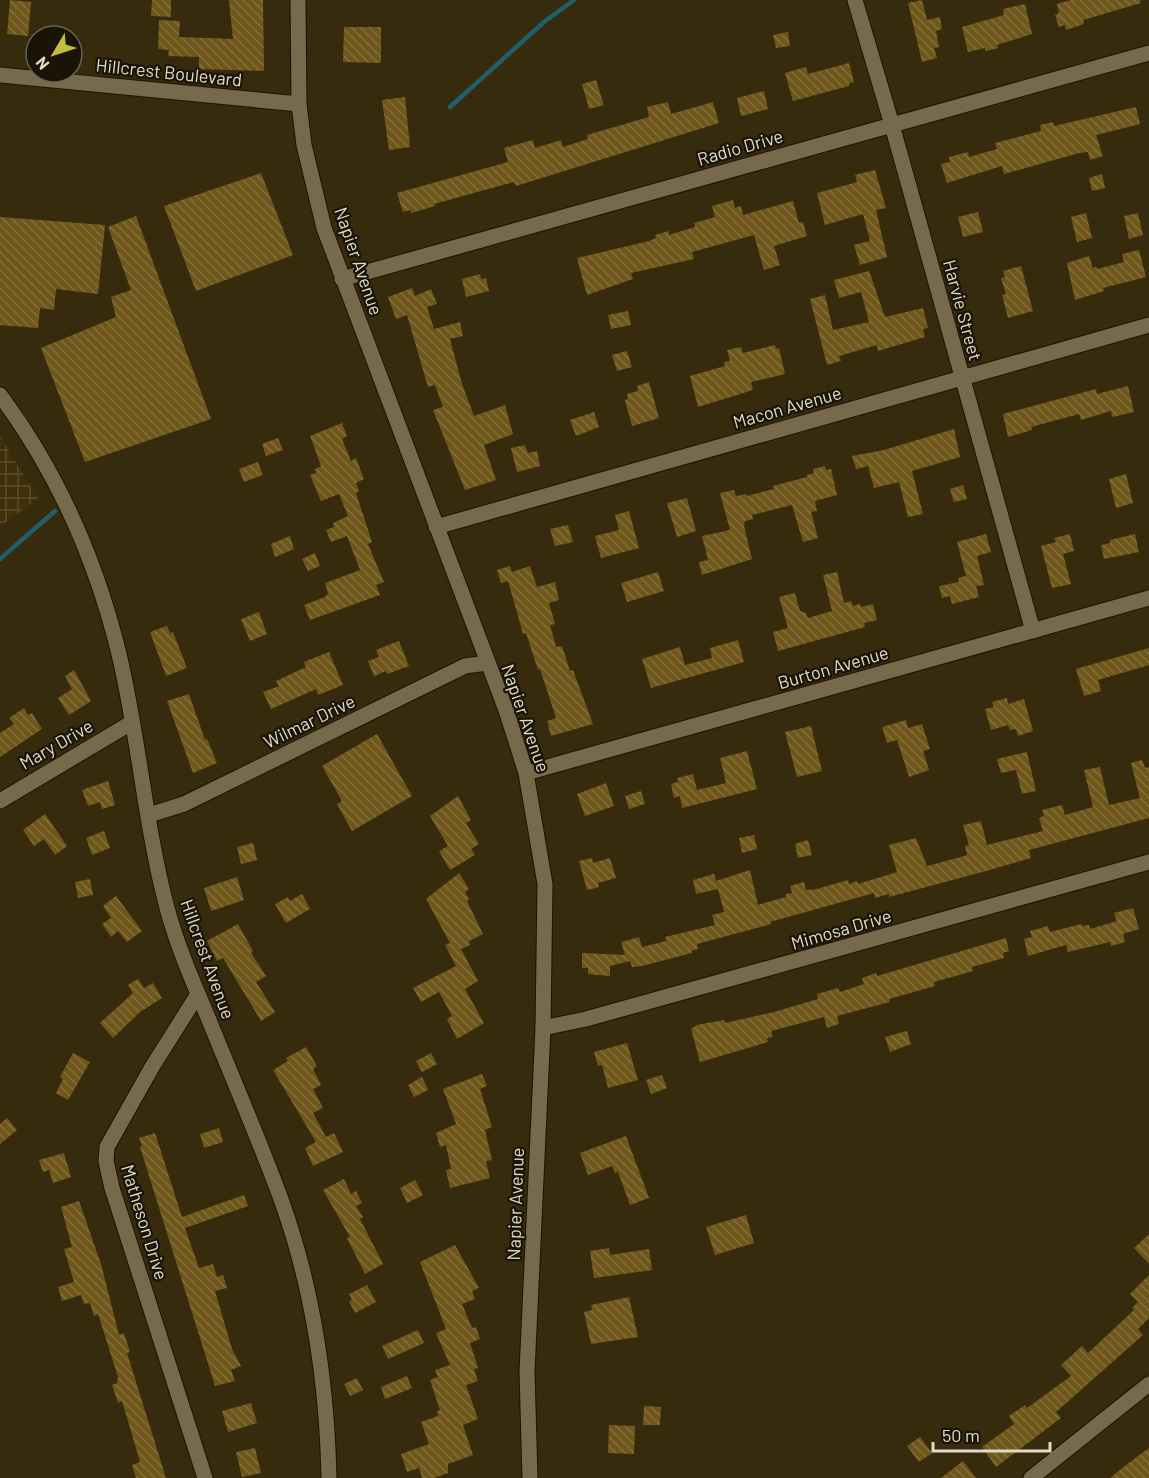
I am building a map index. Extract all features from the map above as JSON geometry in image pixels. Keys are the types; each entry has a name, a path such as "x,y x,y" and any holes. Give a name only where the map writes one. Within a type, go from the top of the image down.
{"street":[{"name":"Napier Avenue","path":"298,0 299,104 304,145 324,228 526,773 545,884 543,1028 527,1372 530,1478"},
{"name":"Harvie Street","path":"855,0 1033,631"},
{"name":"Radio Drive","path":"342,279 1149,53"},
{"name":"Hillcrest Boulevard","path":"0,75 299,104"},
{"name":"Macon Avenue","path":"436,527 1149,325"},
{"name":"Hillcrest Avenue","path":"0,395 37,449 79,531 105,602 119,656 167,908 198,994 268,1165 295,1248 319,1353 329,1478"},
{"name":"Burton Avenue","path":"526,773 1149,598"},
{"name":"Wilmar Drive","path":"149,815 184,804 465,666 487,663"},
{"name":"Mary Drive","path":"0,801 131,723"},
{"name":"Mimosa Drive","path":"543,1028 586,1019 1149,862"},
{"name":"Matheson Drive","path":"198,994 126,1111 107,1147 106,1161 112,1188 205,1478"},
{"path":"1031,1478 1149,1384"}],"shaded area":[{"path":"0,436 38,498 0,527"}],"building":[{"path":"10,0 31,2 29,24 24,24 24,36 7,34"},
{"path":"152,0 171,0 171,17 151,16"},
{"path":"229,0 263,0 264,71 199,69 199,57 168,56 169,50 158,49 159,20 180,21 179,37 233,39"},
{"path":"922,0 927,20 940,17 942,29 936,31 939,47 934,48 937,58 922,62 908,3"},
{"path":"1071,0 1140,0 1141,3 1083,20 1084,24 1066,30 1065,25 1059,27 1055,15 1059,13 1057,4"},
{"path":"1025,4 1032,34 997,45 998,48 968,52 962,27 1004,15 1003,9"},
{"path":"344,27 381,27 381,63 343,62"},
{"path":"788,32 790,46 776,48 773,35"},
{"path":"849,63 854,82 849,83 849,86 793,101 785,73 806,67 808,74"},
{"path":"596,80 604,105 589,109 582,84"},
{"path":"764,91 768,109 741,116 737,98"},
{"path":"405,97 410,147 389,150 382,100"},
{"path":"668,102 671,114 713,102 719,123 516,186 514,182 434,204 435,206 411,213 411,210 403,212 397,193 508,162 504,148 533,140 535,148 561,140 563,147 588,139 587,135 649,117 647,107"},
{"path":"1136,107 1140,124 1096,135 1103,156 1090,160 1088,152 1079,153 1004,174 1002,166 947,183 941,164 950,162 949,157 968,152 969,157 997,149 995,143 1041,131 1040,125 1053,122 1054,126"},
{"path":"875,170 886,208 876,210 887,257 860,265 854,245 870,241 863,214 825,225 817,193 857,182 855,175"},
{"path":"261,173 293,255 196,291 164,206"},
{"path":"1102,174 1105,188 1092,191 1089,178"},
{"path":"733,200 735,208 741,206 743,215 793,201 799,223 803,222 807,236 774,246 780,265 764,270 754,235 692,252 694,259 631,273 633,279 587,295 577,258 649,241 656,238 655,235 669,231 669,235 695,227 694,223 715,217 712,206"},
{"path":"978,212 983,232 963,237 958,217"},
{"path":"1086,213 1092,238 1077,242 1071,217"},
{"path":"1138,213 1143,235 1129,239 1124,216"},
{"path":"136,216 211,419 85,462 41,348 116,317 111,297 131,290 108,227"},
{"path":"0,217 105,225 98,294 56,289 54,310 40,308 38,328 0,325"},
{"path":"1139,250 1146,277 1103,288 1104,291 1075,300 1067,263 1089,256 1093,268 1097,269 1124,262 1122,254"},
{"path":"1021,266 1033,311 1008,318 1002,295 1006,294 1001,278 1005,277 1003,271"},
{"path":"869,271 885,317 923,308 928,328 923,329 925,337 878,351 877,345 839,356 841,361 827,365 810,299 825,295 833,330 869,322 861,292 839,298 834,280"},
{"path":"480,274 481,279 486,278 489,291 466,297 462,279"},
{"path":"412,288 415,296 431,289 437,304 427,307 434,329 460,322 463,336 450,339 462,384 474,416 505,405 513,434 484,445 496,480 465,490 433,410 443,407 435,385 428,387 407,315 396,319 388,297"},
{"path":"628,311 631,325 611,329 608,315"},
{"path":"775,345 776,349 779,348 785,374 751,382 753,390 698,407 690,376 725,366 724,362 730,361 727,350 741,347 743,353"},
{"path":"627,351 632,367 617,371 612,355"},
{"path":"649,382 659,418 632,426 625,400 628,399 627,394 638,391 637,386"},
{"path":"1128,386 1134,412 1112,417 1111,411 1081,420 1079,414 1031,427 1032,430 1008,437 1003,414 1096,389 1097,394"},
{"path":"594,412 599,427 576,436 570,420"},
{"path":"342,423 347,436 342,439 351,461 356,458 364,479 356,483 359,491 356,493 372,542 368,544 384,582 376,585 380,595 310,620 304,605 325,597 328,593 325,583 360,570 347,536 331,542 326,530 334,527 333,523 348,516 339,494 321,501 310,475 316,473 315,469 321,466 310,436"},
{"path":"954,429 960,457 912,471 923,514 908,517 899,482 874,488 868,466 856,469 852,456 884,450"},
{"path":"278,438 283,450 266,456 262,444"},
{"path":"525,445 528,453 537,451 540,466 517,472 511,448"},
{"path":"258,462 263,475 244,482 239,469"},
{"path":"825,466 826,470 831,469 837,495 815,501 817,511 811,512 818,538 803,542 792,505 752,515 753,519 745,521 744,526 752,559 702,575 699,562 708,560 702,536 730,530 720,493 734,490 736,496 746,494 747,496 807,477 814,473 813,469"},
{"path":"1126,474 1133,503 1116,508 1109,479"},
{"path":"963,485 967,499 954,502 950,489"},
{"path":"687,498 696,531 677,537 667,503"},
{"path":"629,511 639,548 601,558 595,536 619,530 615,515"},
{"path":"568,525 573,542 555,546 550,529"},
{"path":"986,534 991,552 977,556 984,585 976,586 979,597 952,604 950,596 942,598 939,586 959,582 958,578 966,576 957,542"},
{"path":"1070,534 1074,551 1063,554 1071,584 1052,588 1041,546 1056,542 1054,538"},
{"path":"1135,534 1139,552 1104,559 1101,545 1110,543 1110,540"},
{"path":"290,536 294,549 275,557 271,544"},
{"path":"315,553 320,566 308,571 302,559"},
{"path":"510,566 512,572 530,566 537,587 555,582 559,600 549,603 555,624 550,625 556,647 562,646 593,724 551,736 547,721 556,718 526,633 523,634 508,581 501,583 497,570"},
{"path":"658,572 664,591 627,602 621,583"},
{"path":"837,572 844,603 851,601 853,606 860,604 861,607 873,604 877,620 864,623 865,627 778,651 773,632 788,628 779,597 795,593 800,611 806,613 808,618 832,611 823,575"},
{"path":"259,612 267,634 250,641 241,619"},
{"path":"167,626 170,633 173,632 187,668 166,676 150,632"},
{"path":"738,640 744,662 651,688 642,659 680,647 685,665 712,658 710,648"},
{"path":"399,641 409,666 374,676 368,661 379,657 376,650"},
{"path":"1149,648 1149,665 1098,680 1101,691 1084,696 1076,669"},
{"path":"329,652 343,685 318,695 316,689 271,709 263,692 279,686 276,681 306,667 304,662"},
{"path":"74,670 91,701 69,715 58,698 72,689 65,676"},
{"path":"189,694 205,740 207,739 217,763 193,773 167,701"},
{"path":"1007,698 1008,704 1024,699 1033,731 1018,736 1016,729 1010,730 1008,725 991,730 985,709 994,707 992,702"},
{"path":"24,708 28,715 32,713 42,729 0,757 0,733 14,724 9,718"},
{"path":"906,720 908,728 922,724 930,749 923,751 929,770 909,777 897,740 887,743 882,727"},
{"path":"811,726 822,771 797,777 785,732"},
{"path":"377,734 412,796 352,831 337,804 342,801 322,766"},
{"path":"747,751 757,789 682,808 680,796 674,798 671,784 678,782 677,778 693,774 697,790 726,783 720,758"},
{"path":"1027,752 1036,791 1022,794 1016,770 1001,773 997,759"},
{"path":"1142,760 1145,768 1149,767 1149,818 1029,850 1031,858 986,871 889,897 889,894 875,898 874,893 770,922 771,924 697,944 698,949 691,951 692,953 642,966 632,967 630,961 610,966 610,976 588,974 588,968 582,968 582,953 625,955 621,942 639,937 642,947 666,941 665,937 715,925 712,915 724,912 718,889 696,894 693,880 714,874 716,881 750,870 758,905 786,897 786,894 792,893 790,886 804,882 806,890 817,889 848,880 849,884 857,881 858,884 897,872 889,845 916,838 927,866 961,857 967,855 965,846 969,845 963,825 981,821 987,845 1043,831 1039,818 1044,816 1042,810 1062,805 1065,815 1093,807 1084,770 1100,767 1109,805 1140,798 1131,763"},
{"path":"108,781 115,805 102,809 100,802 88,806 82,790"},
{"path":"606,783 614,806 585,816 577,794"},
{"path":"641,791 645,804 629,809 625,796"},
{"path":"458,796 471,820 466,823 479,844 471,849 475,855 450,870 439,851 448,846 430,816"},
{"path":"45,814 67,846 55,855 44,839 34,846 23,830"},
{"path":"104,831 110,848 92,855 86,838"},
{"path":"754,835 757,849 742,853 739,838"},
{"path":"808,840 812,855 798,858 795,844"},
{"path":"253,843 257,860 241,864 237,847"},
{"path":"592,858 593,863 610,858 616,878 598,883 599,887 587,890 579,861"},
{"path":"459,873 469,889 465,892 469,899 467,901 483,934 469,941 470,945 461,949 478,981 465,989 484,1023 457,1039 447,1019 452,1016 439,992 421,1002 413,988 456,966 445,945 450,943 426,899"},
{"path":"237,877 244,900 211,911 204,888"},
{"path":"90,879 93,895 78,898 75,882"},
{"path":"302,894 310,909 286,923 275,904 288,897 290,901"},
{"path":"116,896 142,931 127,942 118,931 111,937 102,924 111,918 103,906"},
{"path":"1133,908 1139,929 1123,934 1125,942 1111,946 1110,942 1068,952 1066,945 1028,956 1024,939 1032,937 1030,931 1048,926 1050,932 1081,924 1082,926 1089,925 1090,929 1117,921 1114,913"},
{"path":"238,924 253,951 251,953 266,976 256,982 275,1012 261,1021 223,958 217,961 207,941"},
{"path":"1006,938 1009,951 1003,953 1004,958 972,967 973,971 934,982 935,986 889,999 890,1002 837,1016 839,1024 827,1028 824,1017 771,1031 773,1037 767,1038 768,1042 700,1062 691,1029 697,1025 724,1020 725,1023 774,1012 818,999 817,994 838,988 840,992 864,984 862,978 876,973 877,976"},
{"path":"138,979 144,988 153,983 162,998 140,1012 113,1038 100,1023 133,993 128,985"},
{"path":"907,1031 911,1044 890,1052 885,1037"},
{"path":"627,1043 638,1080 608,1088 602,1065 598,1066 594,1052"},
{"path":"306,1047 317,1066 313,1069 321,1085 313,1089 323,1108 313,1113 326,1137 334,1133 343,1152 313,1166 305,1148 316,1142 273,1070 288,1061 286,1058"},
{"path":"73,1053 90,1062 68,1100 56,1093 63,1079 60,1077"},
{"path":"431,1053 437,1064 422,1072 416,1061"},
{"path":"482,1074 487,1086 480,1089 492,1127 485,1130 492,1160 486,1161 490,1178 450,1188 446,1170 451,1169 446,1145 440,1147 436,1133 456,1124 443,1089"},
{"path":"662,1075 667,1088 651,1094 646,1080"},
{"path":"422,1077 428,1090 414,1097 408,1085"},
{"path":"7,1118 17,1130 0,1144 0,1124"},
{"path":"219,1128 223,1142 204,1148 200,1134"},
{"path":"155,1133 182,1217 244,1195 248,1206 185,1228 199,1268 213,1264 217,1277 223,1275 227,1288 215,1291 232,1349 241,1366 231,1370 235,1381 215,1386 140,1147 142,1146 139,1138"},
{"path":"626,1136 649,1198 630,1205 618,1172 615,1173 612,1166 588,1175 580,1153"},
{"path":"64,1153 71,1177 53,1183 49,1170 43,1172 39,1160"},
{"path":"344,1179 351,1194 356,1191 362,1203 356,1206 363,1217 360,1219 383,1264 365,1274 347,1238 350,1237 323,1190"},
{"path":"415,1180 423,1195 407,1203 400,1188"},
{"path":"79,1201 101,1264 119,1335 124,1333 130,1352 127,1353 166,1478 136,1478 132,1465 140,1462 122,1401 118,1403 112,1385 117,1383 118,1377 98,1314 94,1316 90,1303 84,1304 81,1295 62,1301 58,1287 74,1282 64,1249 72,1247 61,1207"},
{"path":"746,1215 754,1243 715,1255 706,1227"},
{"path":"1149,1234 1149,1264 1134,1248"},
{"path":"455,1245 479,1288 472,1291 475,1299 462,1304 472,1328 476,1327 480,1339 470,1343 478,1368 474,1369 478,1381 466,1385 478,1419 463,1425 473,1455 448,1464 448,1473 434,1478 422,1478 419,1468 407,1472 401,1454 429,1444 421,1422 438,1416 437,1411 440,1410 430,1380 438,1377 435,1370 450,1365 436,1333 446,1329 420,1262"},
{"path":"609,1248 610,1255 649,1249 652,1270 594,1278 590,1251"},
{"path":"1149,1275 1149,1318 1138,1329 1143,1335 1056,1412 1061,1418 996,1467 982,1447 1014,1424 1009,1416 1025,1405 1027,1408 1071,1376 1061,1365 1082,1346 1088,1353 1134,1310 1132,1308 1138,1302 1130,1294"},
{"path":"367,1285 376,1302 355,1313 349,1301 352,1300 349,1294"},
{"path":"629,1297 638,1337 591,1344 584,1312 592,1310 591,1305"},
{"path":"418,1330 424,1343 388,1359 382,1346"},
{"path":"407,1376 412,1388 385,1399 381,1387"},
{"path":"357,1378 363,1390 350,1396 344,1384"},
{"path":"251,1403 257,1423 228,1432 222,1411"},
{"path":"644,1406 661,1407 660,1425 643,1425"},
{"path":"609,1425 635,1426 634,1454 608,1453"},
{"path":"920,1437 932,1453 919,1462 907,1446"},
{"path":"255,1448 261,1473 242,1477 236,1452"},
{"path":"1149,1448 1149,1478 1110,1478 1126,1465"},
{"path":"963,1461 976,1478 941,1478"}],"waterway":[{"path":"450,107 544,22 574,0"},
{"path":"0,559 55,511"}]}
